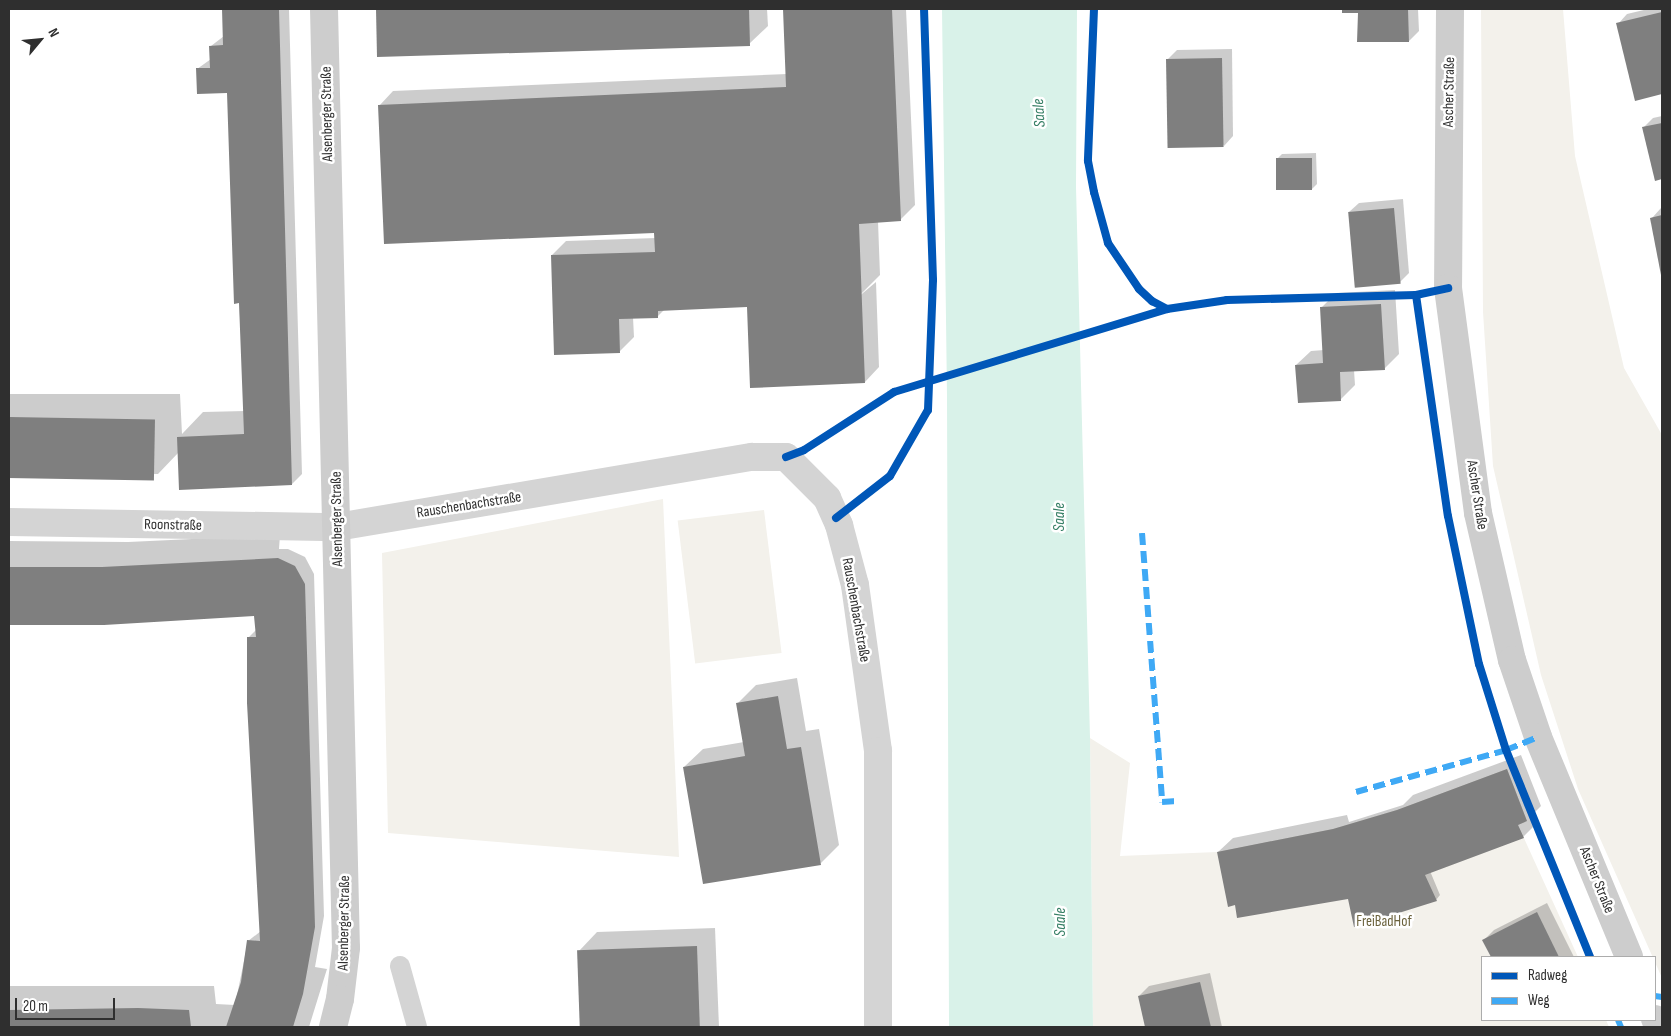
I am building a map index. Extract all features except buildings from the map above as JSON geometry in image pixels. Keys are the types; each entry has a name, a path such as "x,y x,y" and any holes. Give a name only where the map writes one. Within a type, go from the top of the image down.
{"street":[{"name":"Alsenberger Straße","path":"324,9 346,948 340,999 333,1027"},
{"name":"Ascher Straße","path":"1450,9 1448,288 1478,513 1515,668 1538,737 1629,956"},
{"name":"Rauschenbachstraße","path":"337,527 752,457 786,457 827,498 837,521 855,585 878,751 878,1027"},
{"name":"Roonstraße","path":"9,522 337,527"}],"lane":[{"path":"400,966 417,1027"}],"green space":[{"path":"1481,9 1563,9 1575,156 1624,368 1662,435 1662,978 1656,964 1656,956 1652,956 1578,789 1541,675 1493,466 1483,312"},
{"path":"663,499 679,857 388,833 382,553"},
{"path":"764,510 782,653 695,664 678,521"},
{"name":"FreiBadHof","path":"1090,738 1130,763 1120,856 1217,852 1333,829 1397,810 1507,769 1527,821 1518,825 1578,956 1481,956 1481,1021 1606,1021 1609,1027 1093,1027"}],"water":[{"name":"Saale","path":"942,9 1077,9 1076,187 1090,738 1093,1027 949,1027 947,397"}],"marked path":[{"path":"1142,533 1162,802 1177,801"},
{"path":"1356,792 1506,750 1538,737"},
{"path":"1656,996 1662,997"},
{"path":"1618,1021 1621,1027"}],"cycle path":[{"path":"836,518 890,476 928,410 933,280 924,9"},
{"path":"1094,9 1088,161 1094,192 1108,243 1139,289 1152,301 1167,309"},
{"path":"786,457 804,450 894,392 1167,309 1227,300 1416,295 1448,288"},
{"path":"1416,295 1448,516 1479,664 1506,750 1590,956"}]}
